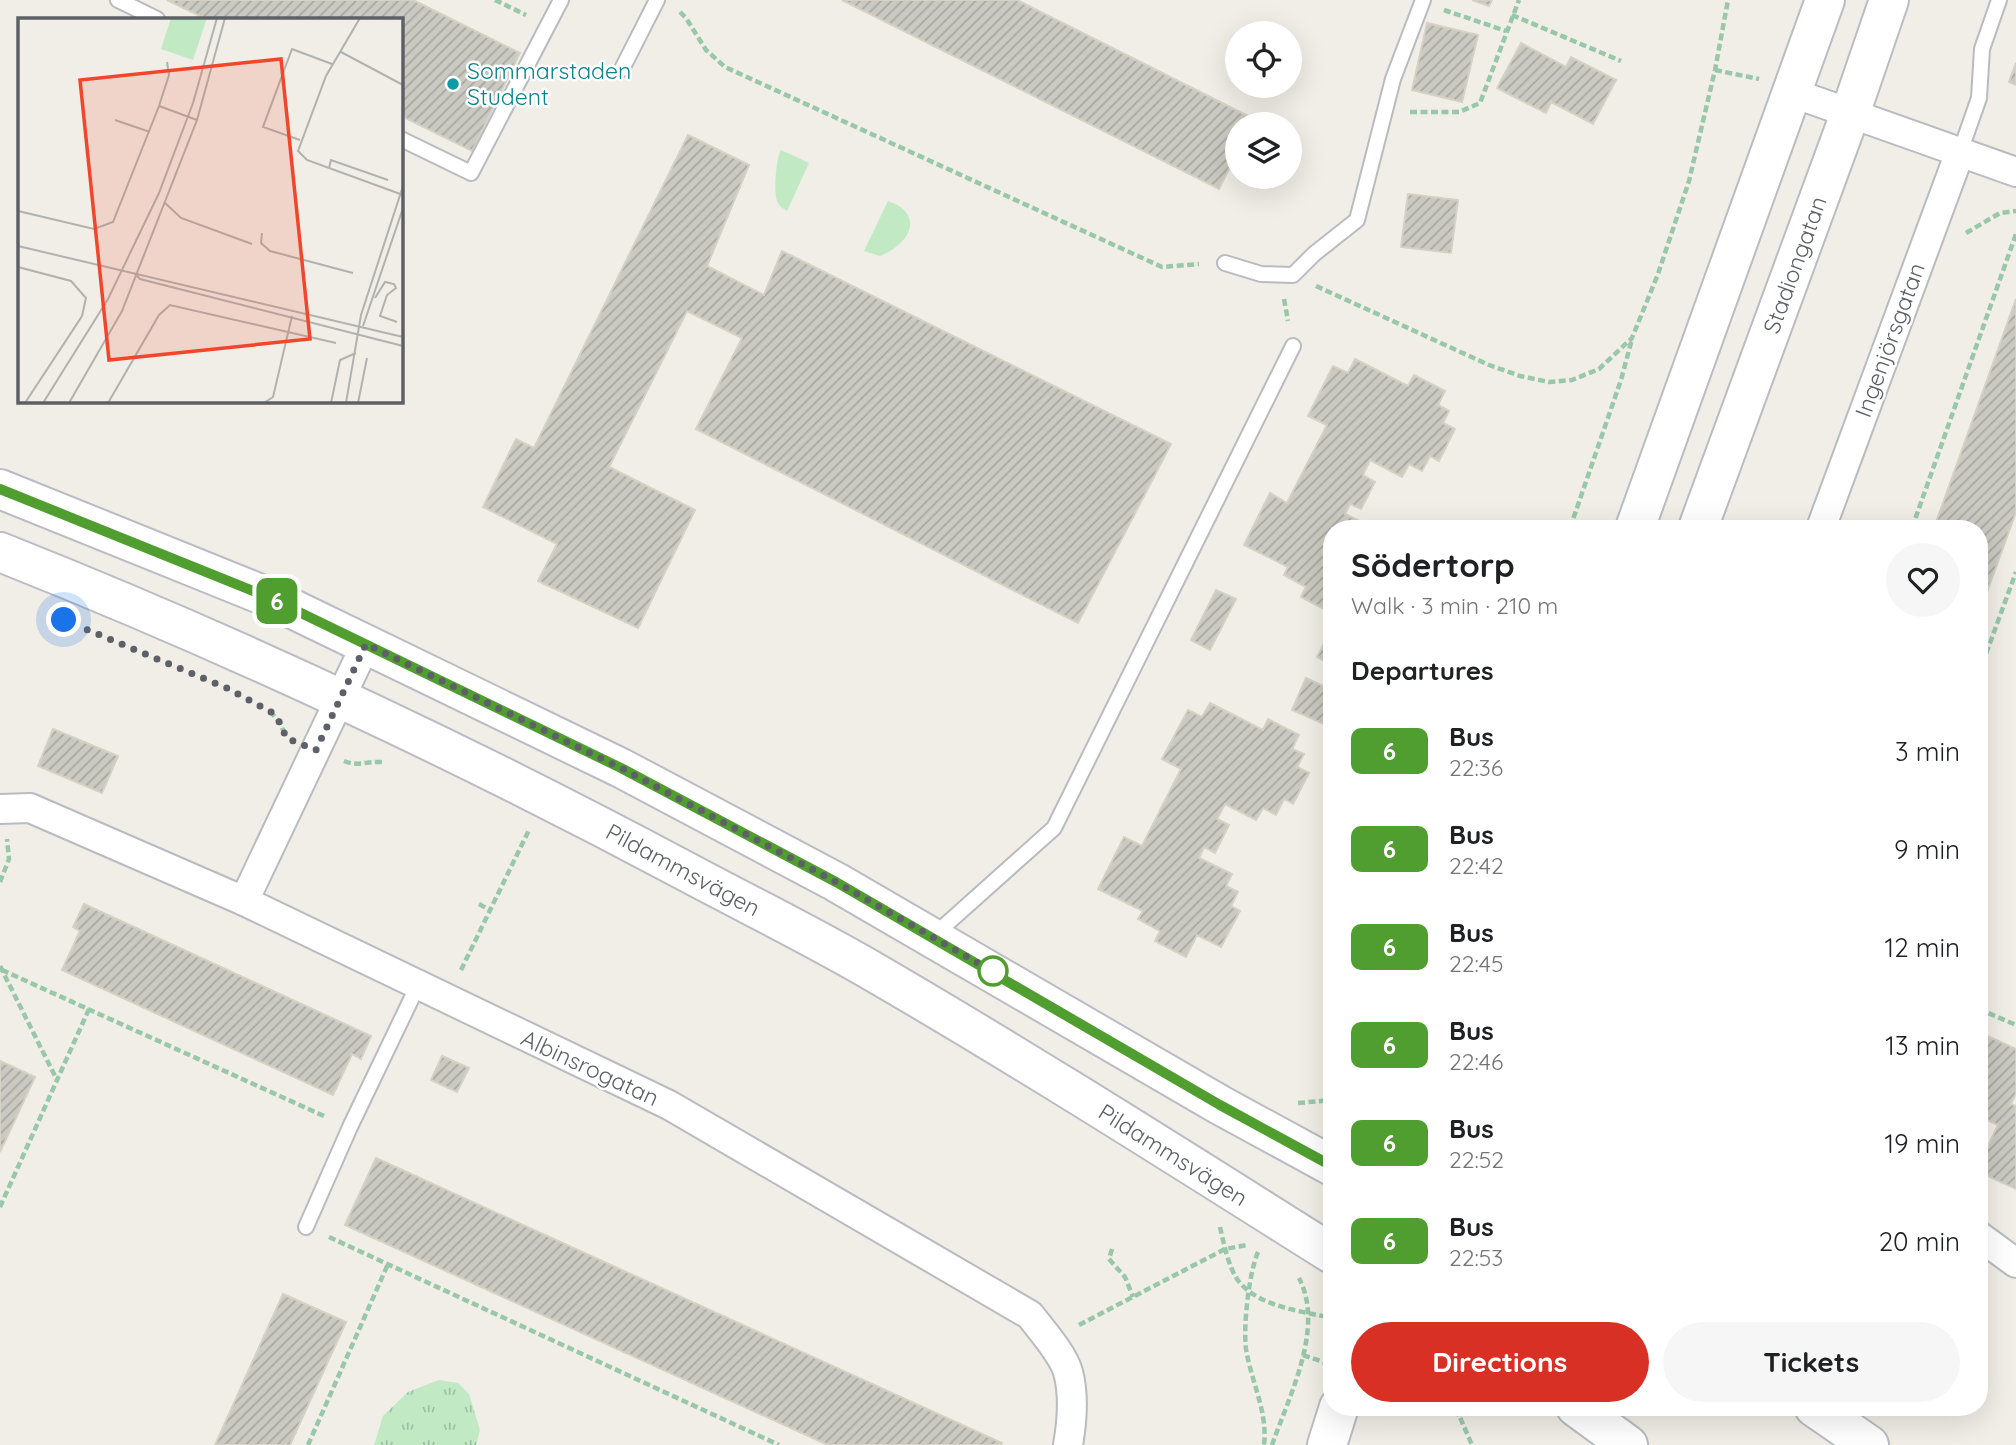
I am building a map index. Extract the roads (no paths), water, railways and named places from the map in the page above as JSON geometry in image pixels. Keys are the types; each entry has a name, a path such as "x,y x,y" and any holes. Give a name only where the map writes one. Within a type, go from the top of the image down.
{"main road":[{"path":"1638,520 1825,0"},
{"name":"Stadiongatan","path":"1701,520 1889,0"},
{"path":"0,489 268,597 621,768 836,882 1220,1105 1323,1161"},
{"name":"Pildammsvägen","path":"0,552 108,595 340,699 568,809 863,965 1323,1248"},
{"path":"1327,1445 1336,1416"},
{"path":"1588,1416 1628,1445"},
{"path":"1827,1416 1869,1445"}],"street":[{"path":"1793,93 2016,172"},
{"name":"Ingenjörsgatan","path":"1824,520 1960,152"},
{"path":"244,901 366,644"},
{"name":"Albinsrogatan","path":"3,808 30,808 244,901 669,1105 1030,1315 1068,1370 1071,1401 1068,1445"},
{"path":"1988,1243 2016,1263"}],"lane":[{"path":"118,0 155,18"},
{"path":"402,139 471,173 561,0"},
{"path":"622,69 657,0"},
{"path":"1960,152 1979,98 1982,49 1999,0"},
{"path":"1225,262 1261,274 1293,275 1314,254 1357,220 1393,79 1422,2"},
{"path":"932,937 1054,828 1293,346"},
{"path":"306,1227 349,1128 418,985"}],"place":[{"name":"Sommarstaden Student","path":"453,84"}]}
